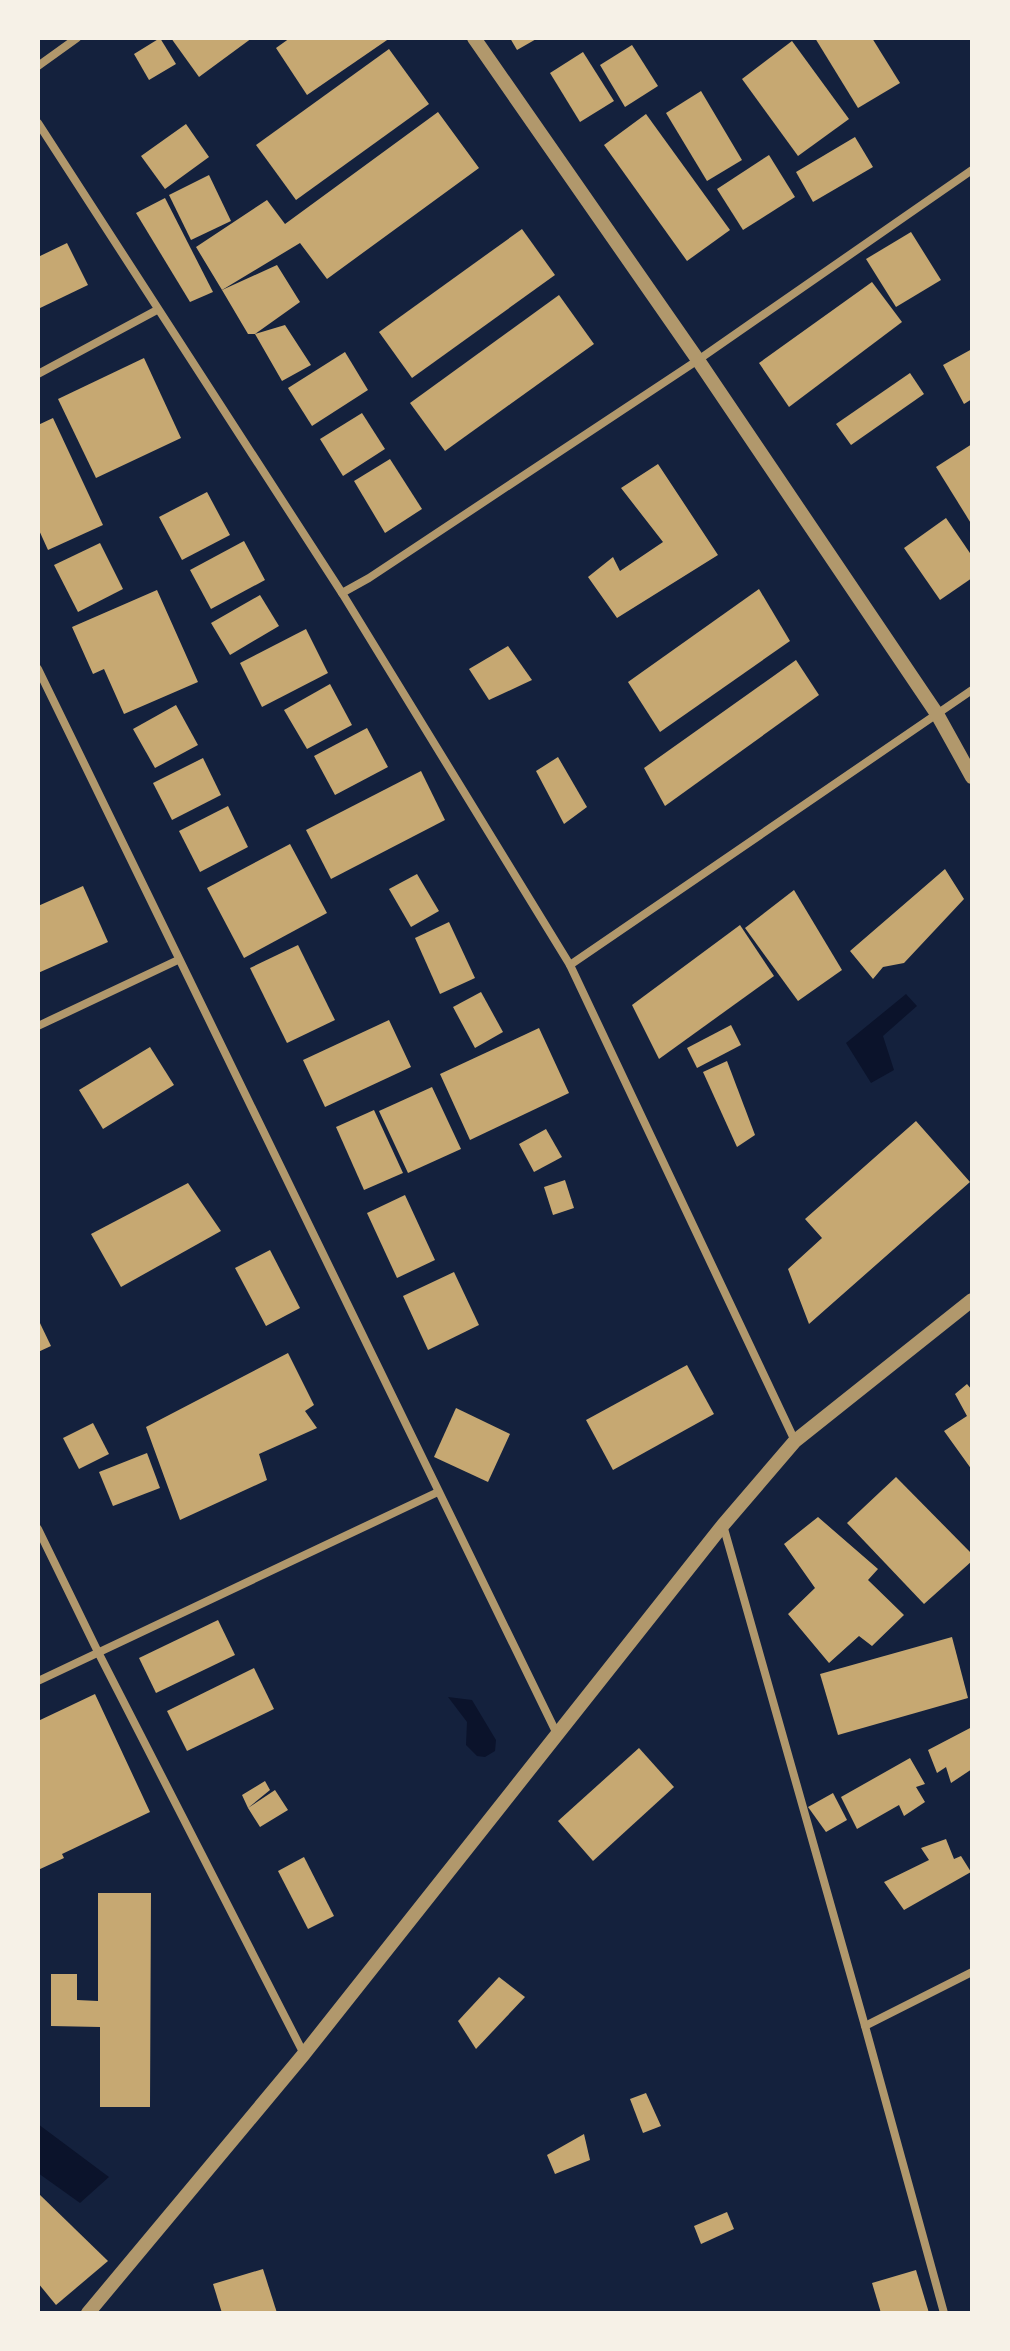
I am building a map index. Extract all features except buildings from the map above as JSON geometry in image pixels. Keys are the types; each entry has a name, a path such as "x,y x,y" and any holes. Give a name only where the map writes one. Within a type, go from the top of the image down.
{"street":[{"path":"38,66 77,38"},
{"path":"474,38 698,360 937,714 972,777"},
{"path":"38,123 342,593 570,965 795,1441"},
{"path":"342,593 698,360 972,170"},
{"path":"38,374 157,310"},
{"path":"38,669 557,1734"},
{"path":"570,965 972,690"},
{"path":"38,1026 178,960"},
{"path":"88,2313 304,2054 723,1525 795,1441 972,1300"},
{"path":"38,1681 438,1492"},
{"path":"723,1525 944,2313"},
{"path":"38,1529 304,2054"},
{"path":"865,2026 972,1972"}],"water":[{"path":"906,994 917,1006 883,1036 894,1070 871,1083 846,1043"},
{"path":"448,1697 472,1700 496,1740 495,1751 485,1757 477,1756 466,1745 467,1722"},
{"path":"38,2124 109,2177 80,2203 38,2173"}]}
